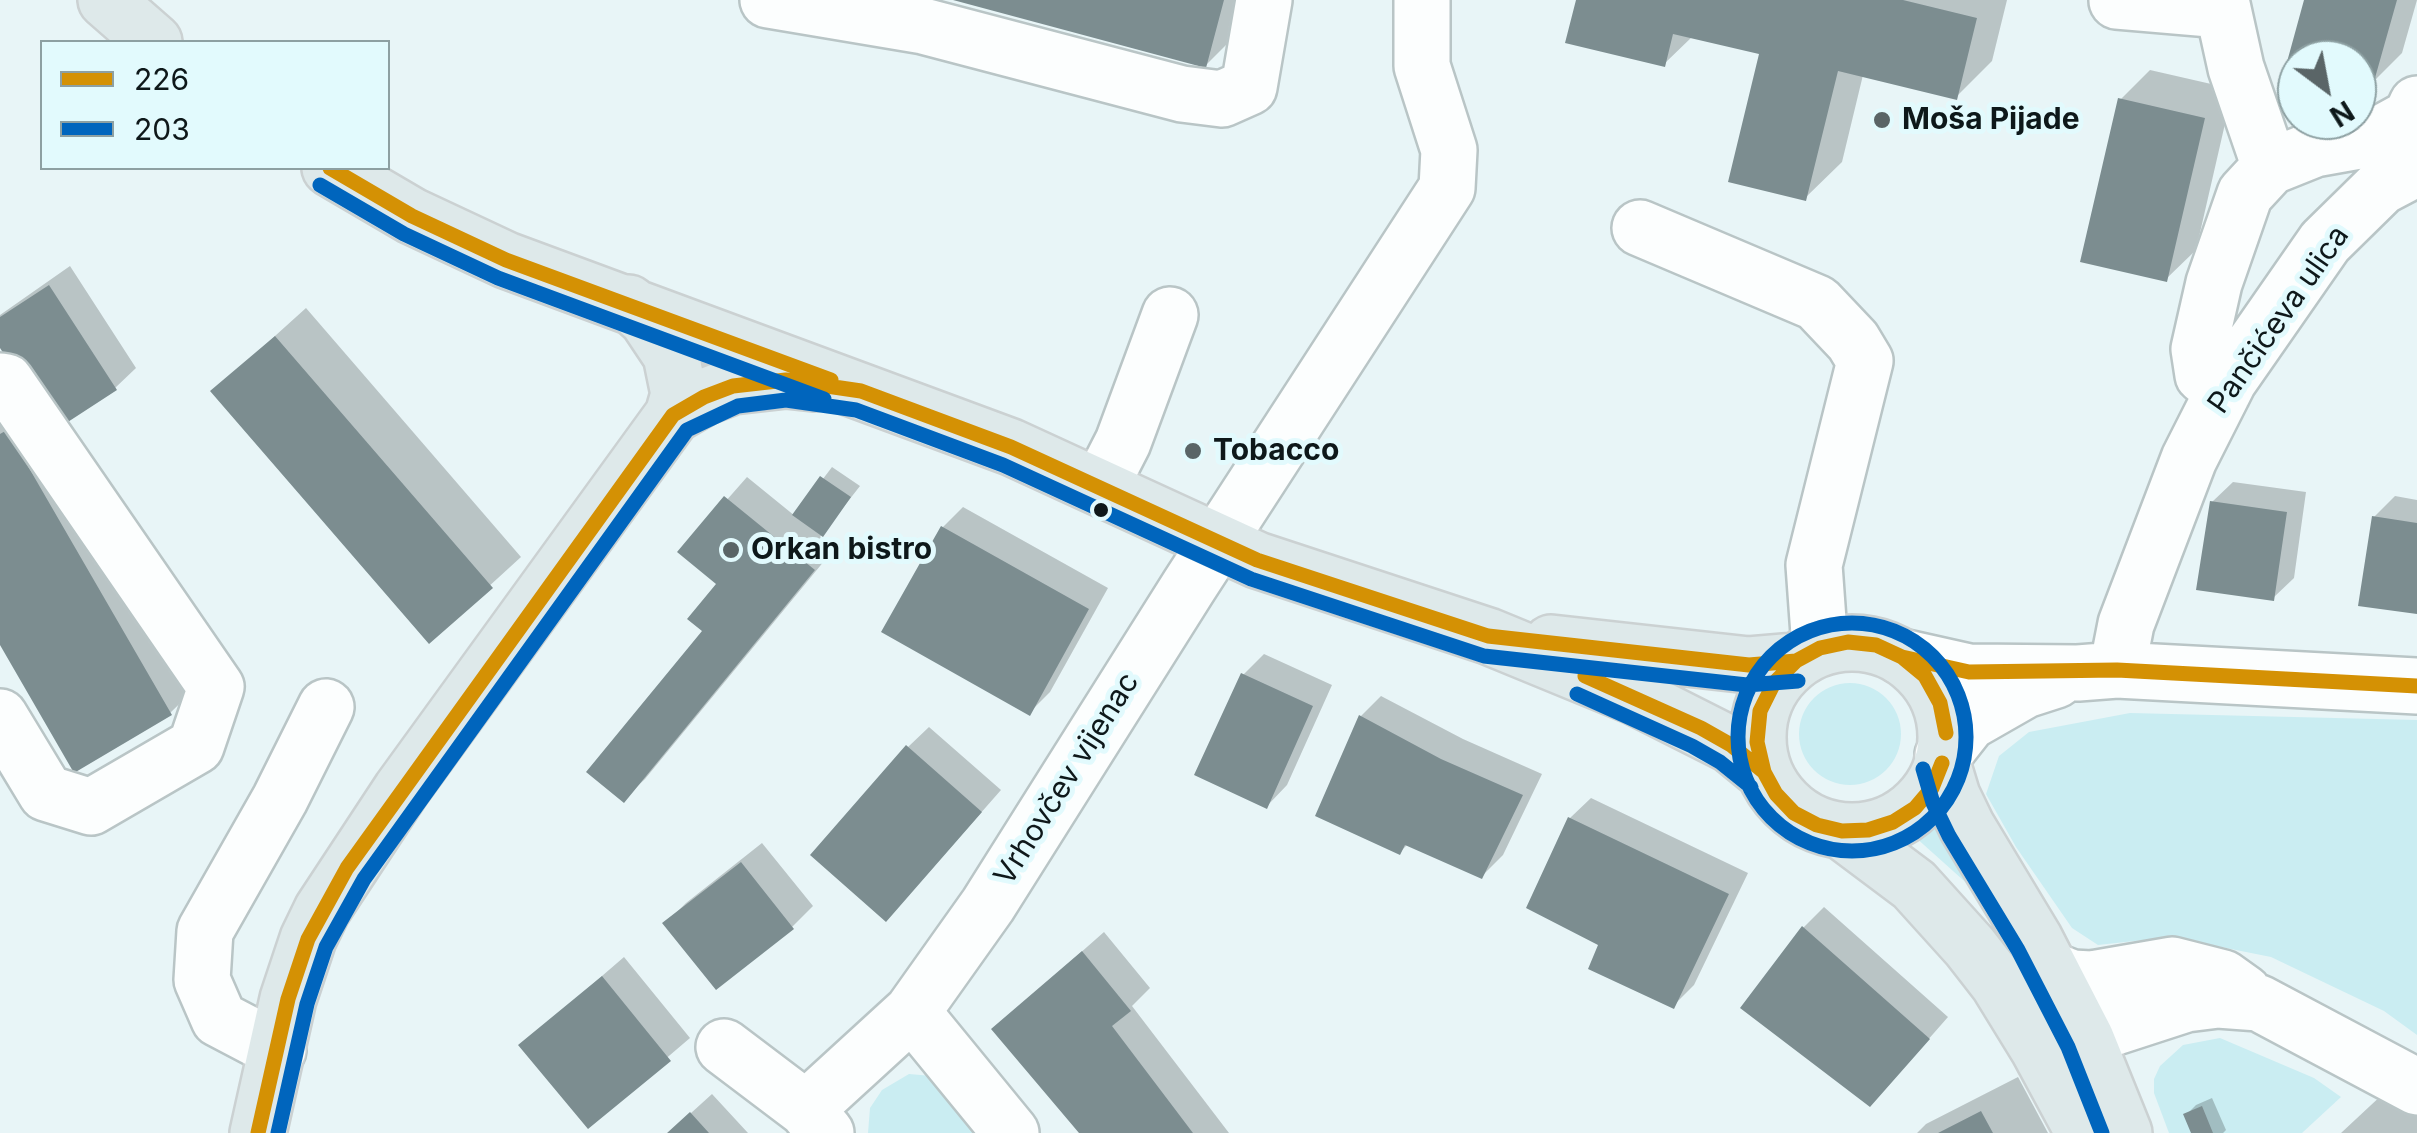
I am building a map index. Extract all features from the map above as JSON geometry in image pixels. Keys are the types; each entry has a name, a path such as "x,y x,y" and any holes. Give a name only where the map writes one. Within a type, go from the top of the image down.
{"main road":[{"path":"106,0 152,40"},
{"path":"333,170 412,216 506,260 1011,447 1258,560 1488,636 1686,721 1732,745 1764,772"},
{"path":"258,1133 288,999 308,939 347,868 673,415 679,394 671,355 647,319 629,303"},
{"path":"673,415 718,391 758,382 786,380 861,391"},
{"path":"1488,636 1749,665 1848,642 1876,645 1902,657 1925,676 1940,703 1946,733 1943,759 1932,788 1915,808 1893,822 1868,830 1842,831 1816,825 1794,812 1776,794 1764,772 1757,742 1760,711 1774,683 1808,654"},
{"path":"1943,759 1967,826 2051,970 2086,1040 2124,1133"},
{"path":"1842,831 1890,865 1932,904 1998,983 2060,1084 2084,1133"}],"street":[{"path":"768,0 924,26 1182,94 1222,99 1248,87 1264,0"},
{"name":"Vrhovčev vijenac","path":"816,1121 912,1012 988,905 1447,188 1449,150 1422,66 1422,0"},
{"path":"2117,2 2222,5 2236,68 2270,167"},
{"path":"2223,392 2203,375 2199,349 2214,283 2244,194 2270,167 2315,148 2370,139 2411,117 2417,104"},
{"name":"Pančićeva ulica","path":"2098,671 2126,624 2189,459 2223,392 2325,242 2381,186 2417,168"},
{"path":"1640,228 1818,302 1865,360 1814,565 1808,654"},
{"path":"1100,486 1124,442 1170,315"},
{"path":"0,382 6,382 216,687 196,746 91,807 46,793 0,717"},
{"path":"1902,657 1969,672 2098,671 2417,686"},
{"path":"1943,759 1969,722 1997,704 2024,690 2098,671"},
{"path":"278,1050 219,1019 202,980 205,931 326,708"},
{"path":"2051,970 2072,978 2091,979 2172,966 2222,978 2417,1087"},
{"path":"2018,1016 2051,1038 2069,1042 2086,1040 2186,1004 2218,1000 2259,1002"},
{"path":"912,1012 1011,1133"},
{"path":"724,1047 816,1121"}],"shaded area":[{"path":"1850,683 1870,687 1886,698 1897,714 1901,734 1897,754 1886,770 1870,781 1850,785 1830,781 1814,770 1803,754 1799,734 1803,714 1814,698 1830,687"},
{"path":"2130,713 2417,720 2417,1035 2384,1011 2271,957 2171,937 2098,945 2072,928 2016,847 1986,794 1999,756 2029,732"},
{"path":"1941,816 1992,906 1914,836"},
{"path":"2220,1038 2314,1078 2341,1097 2302,1133 2169,1133 2154,1093 2154,1079 2160,1066 2183,1045"},
{"path":"909,1074 932,1076 985,1133 868,1133 870,1108 882,1090"}],"building":[{"path":"953,0 1224,0 1206,68"},
{"path":"1576,0 1903,0 1977,18 1957,100 1838,71 1806,201 1728,182 1759,54 1673,34 1665,67 1565,43"},
{"path":"2304,0 2397,0 2377,71 2377,40 2293,40"},
{"path":"2118,98 2205,118 2167,282 2080,262"},
{"path":"49,285 117,390 54,431 0,348 0,317"},
{"path":"275,336 493,588 429,644 210,391"},
{"path":"7,430 172,715 74,773 0,645 0,434"},
{"path":"820,476 851,497 823,537 792,515"},
{"path":"724,496 815,570 624,803 586,772 702,631 687,619 716,584 677,552"},
{"path":"2210,501 2287,512 2274,601 2196,590"},
{"path":"2372,516 2417,523 2417,614 2358,606"},
{"path":"941,526 1089,609 1030,716 881,632"},
{"path":"1241,673 1313,706 1267,809 1194,775"},
{"path":"1359,715 1441,759 1523,795 1482,879 1405,845 1400,855 1315,816"},
{"path":"906,745 982,812 886,922 810,855"},
{"path":"1568,817 1729,894 1674,1009 1588,969 1598,945 1526,908"},
{"path":"741,862 794,929 716,990 662,923"},
{"path":"1802,926 1930,1039 1870,1107 1740,1008"},
{"path":"1082,951 1131,1011 1112,1026 1193,1133 1079,1133 991,1029"},
{"path":"602,976 671,1061 588,1129 518,1045"},
{"path":"2202,1106 2213,1133 2191,1133 2183,1114"},
{"path":"1981,1111 1993,1133 1938,1133"},
{"path":"690,1112 709,1133 667,1133"}],"transit line":[{"name":"226","path":"333,170 412,216 506,260 831,380"},
{"name":"203","path":"320,185 404,234 498,278 824,399"},
{"name":"226","path":"258,1133 288,999 308,939 347,868 673,415 733,386 786,380 861,391 1011,447 1257,560 1488,636 1749,665 1796,661"},
{"name":"203","path":"278,1133 307,1004 326,947 364,879 687,430 738,406 786,400 856,410 1003,465 1251,579 1484,656 1747,685 1798,681"},
{"name":"203","path":"1852,623 1896,632 1933,656 1957,693 1966,737 1957,781 1933,818 1896,842 1852,851 1808,842 1771,818 1747,781 1738,737 1747,693 1771,656 1808,632 1852,623"},
{"name":"226","path":"1942,763 1932,788 1915,808 1893,822 1868,830 1842,831 1817,825 1794,813 1776,794 1764,772 1757,742 1760,711 1774,683 1796,661 1820,648 1848,642 1876,645 1902,657 1925,676 1940,703 1946,733"},
{"name":"226","path":"1902,657 1969,672 2117,670 2417,686"},
{"name":"226","path":"1585,676 1701,728 1731,745 1764,772"},
{"name":"203","path":"1577,694 1692,746 1751,787"},
{"name":"203","path":"1923,769 1949,836 2018,950 2068,1047 2102,1133"}],"place":[{"name":"Moša Pijade","path":"1882,120"},
{"name":"Tobacco","path":"1193,451"},
{"name":"Orkan bistro","path":"731,550"}]}
